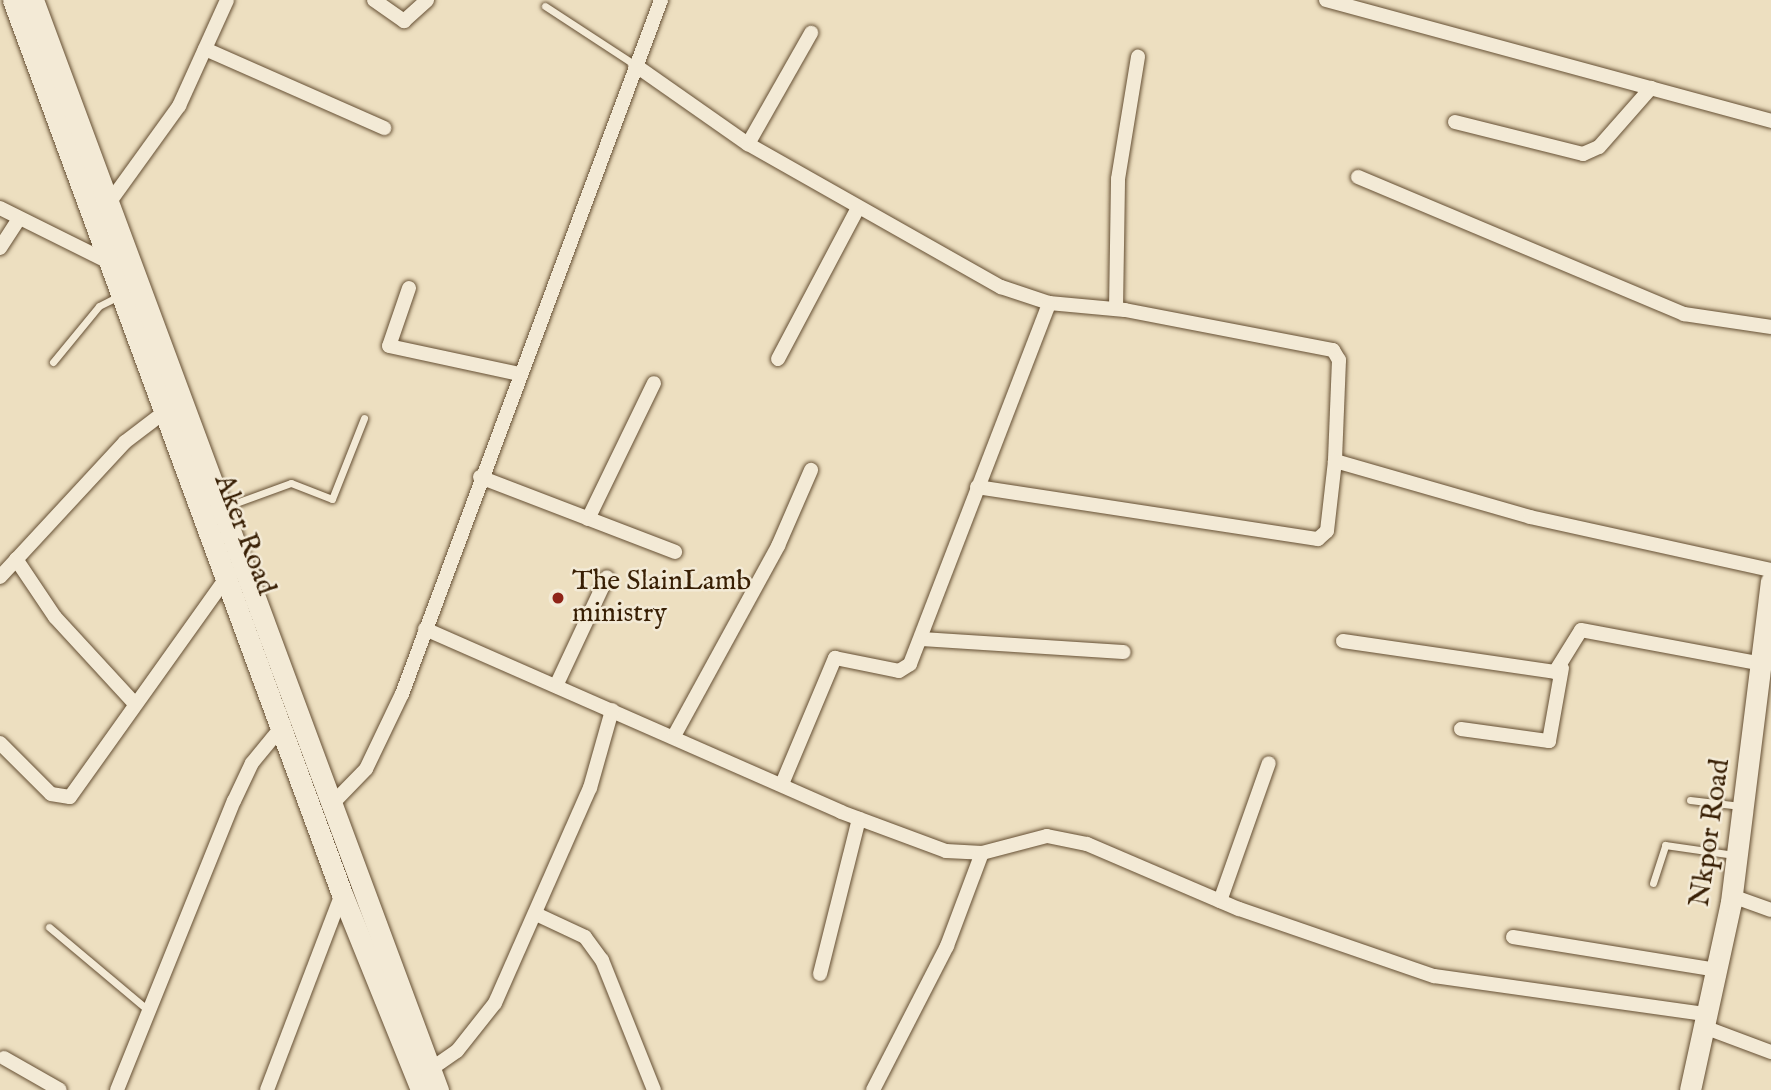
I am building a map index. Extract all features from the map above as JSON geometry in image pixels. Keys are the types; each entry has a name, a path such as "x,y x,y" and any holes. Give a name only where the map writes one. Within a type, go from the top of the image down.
{"street":[{"name":"Aker Road","path":"13,0 126,293 167,410 205,488 221,509 438,1090"},
{"name":"Aker Road","path":"33,0 109,203 205,488 229,574 342,894 421,1090"},
{"path":"109,203 179,106 227,0"},
{"path":"374,0 404,20 427,0"},
{"path":"332,804 366,769 425,629 661,0"},
{"path":"1326,0 1771,121"},
{"path":"748,144 811,33"},
{"path":"205,49 384,128"},
{"path":"1116,309 1118,179 1138,57"},
{"path":"635,65 748,144 951,263 1049,303 1116,309 1333,350 1339,360 1335,461 1327,531 1318,539 977,487"},
{"path":"1455,122 1583,154 1599,147 1651,88"},
{"path":"1358,177 1684,314 1771,327"},
{"path":"0,208 115,265"},
{"path":"778,359 858,208"},
{"path":"0,248 19,219"},
{"path":"409,288 389,346 520,374"},
{"path":"782,784 835,658 899,671 920,639 1049,303"},
{"path":"588,519 654,383"},
{"path":"0,577 125,442 167,410"},
{"path":"1335,461 1530,517 1771,570"},
{"path":"674,736 778,546 811,470"},
{"path":"480,477 675,552"},
{"path":"16,559 55,617 135,704"},
{"path":"0,743 51,794 70,797 229,574"},
{"path":"556,686 607,577"},
{"name":"Nkpor Road","path":"1690,1090 1732,896 1769,625 1771,581"},
{"path":"425,629 859,819 946,851 982,853 1046,836 1087,844 1220,901 1434,976 1705,1021 1771,1052"},
{"path":"1461,729 1541,745 1549,741 1562,668 1571,638 1581,630 1762,664"},
{"path":"920,639 1124,652"},
{"path":"1343,641 1562,668"},
{"path":"431,1069 457,1051 495,1003 590,788 612,710"},
{"path":"117,1090 152,1014 234,801 252,763 284,724"},
{"path":"1220,901 1269,763"},
{"path":"820,974 859,819"},
{"path":"873,1090 947,946 982,853"},
{"path":"267,1090 342,894"},
{"path":"1732,896 1771,910"},
{"path":"536,914 585,937 602,960 654,1090"},
{"path":"1513,937 1716,970"},
{"path":"4,1058 60,1090"}],"lane":[{"path":"545,6 635,65"},
{"path":"53,362 99,306 126,293"},
{"path":"221,509 290,483 332,499 364,418"},
{"path":"1690,800 1745,807"},
{"path":"1653,883 1665,845 1738,855"},
{"path":"49,927 152,1014"}],"place":[{"name":"The SlainLamb ministry","path":"558,598"}]}
